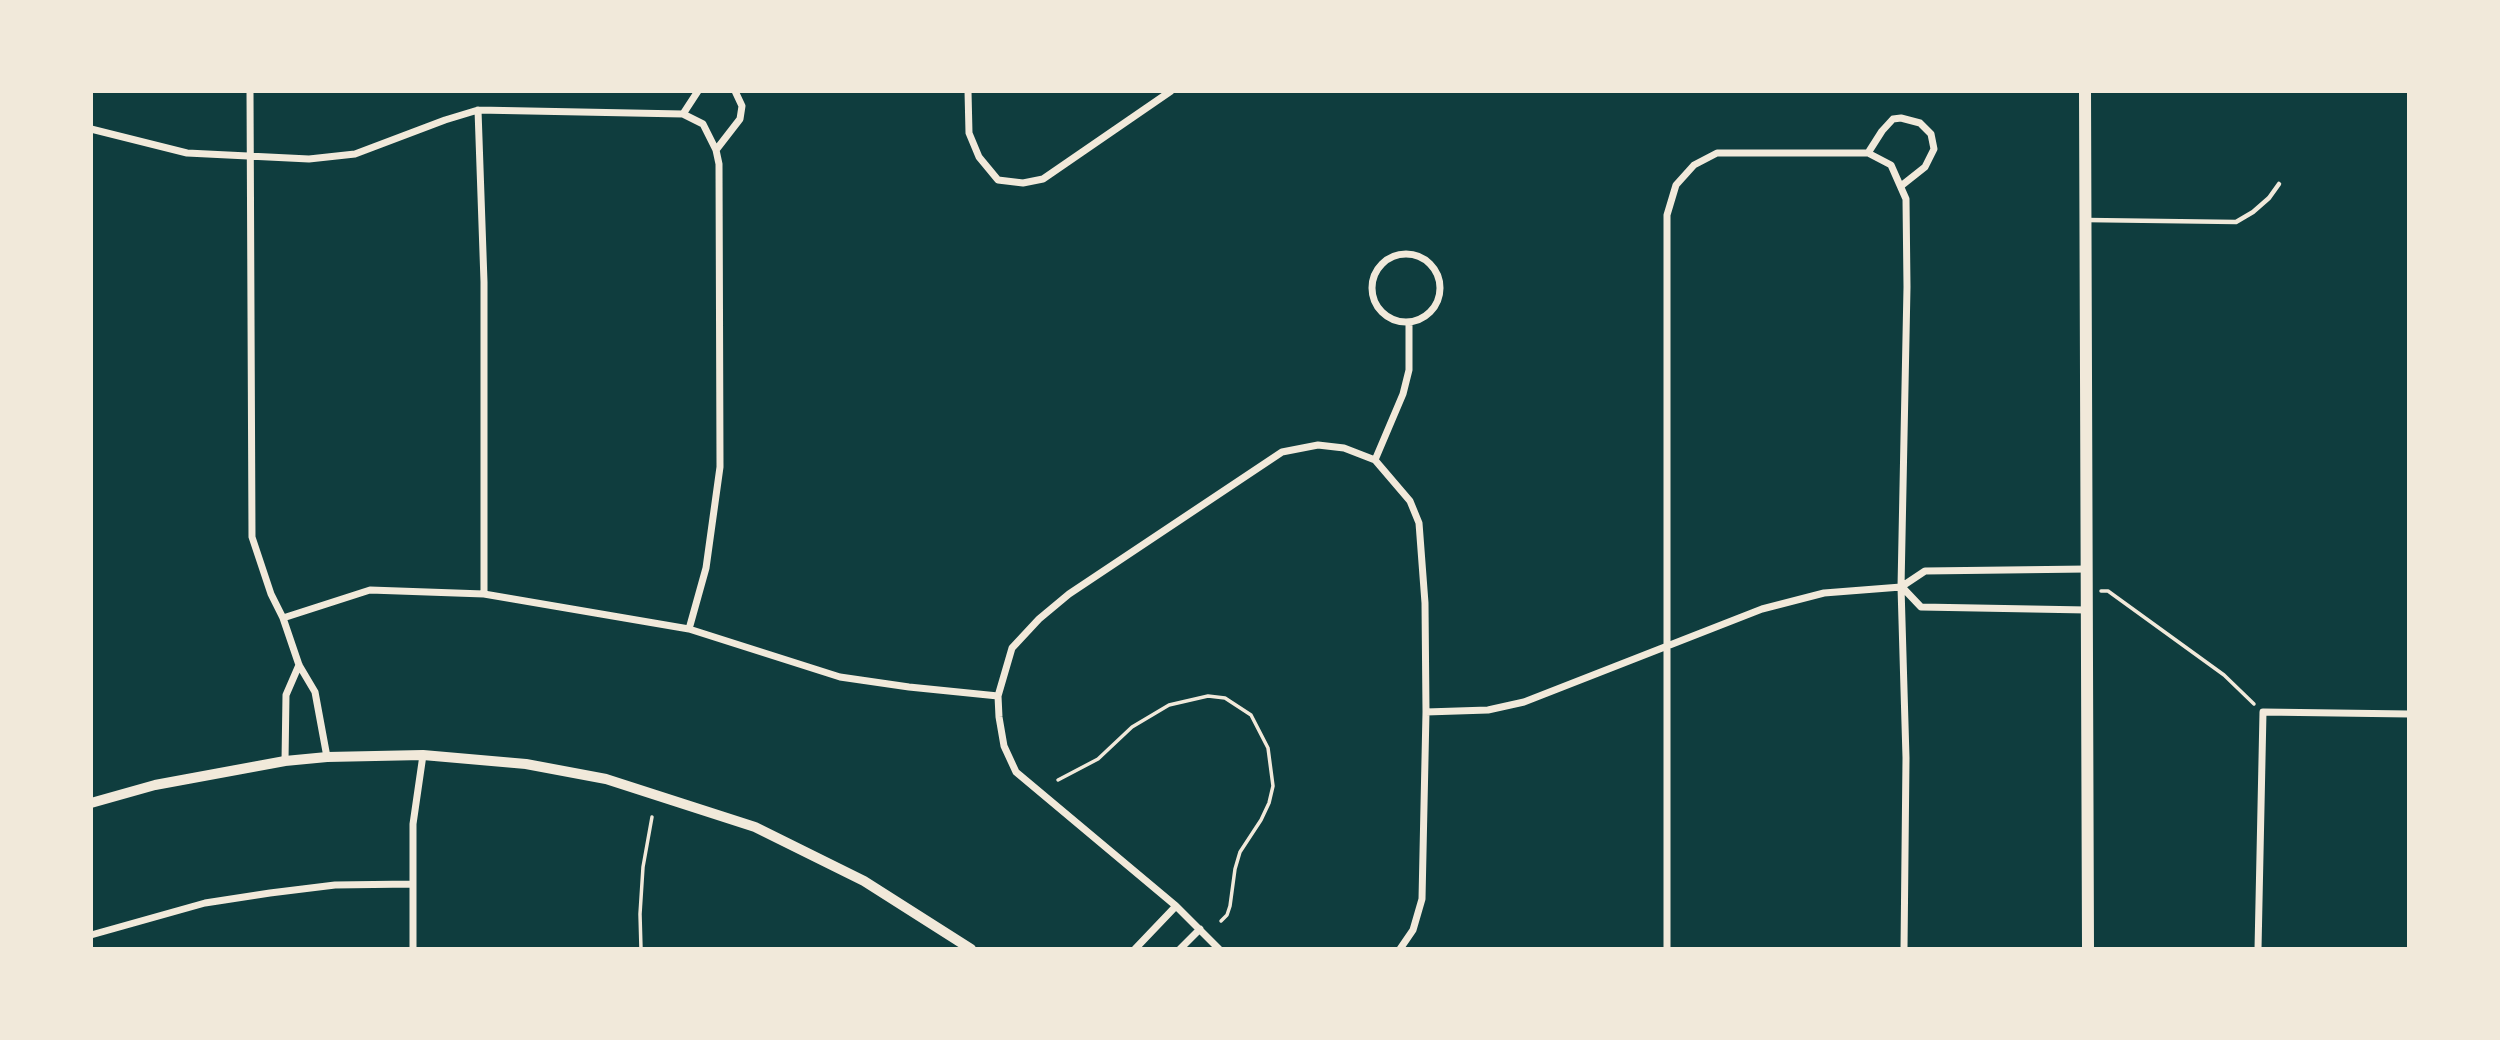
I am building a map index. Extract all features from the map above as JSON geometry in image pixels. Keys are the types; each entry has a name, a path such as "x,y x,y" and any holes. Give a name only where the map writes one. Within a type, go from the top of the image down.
{"main road":[{"path":"2085,91 2088,949"}],"street":[{"path":"250,91 252,537 299,665 314,692 327,757"},
{"path":"683,114 698,91"},
{"path":"716,150 740,119 742,106 735,91"},
{"path":"968,91 969,133 979,157 998,180 1023,183 1043,178 1171,91"},
{"path":"478,110 484,282 484,594"},
{"path":"91,130 187,153 309,159 355,154 478,110 683,114 702,124 716,150 719,164 720,467 706,568 689,629"},
{"path":"1868,153 1893,119 1901,118 1920,123 1931,134 1934,149 1925,167 1900,186"},
{"path":"1667,949 1667,215 1676,185 1694,165 1717,153 1868,153 1891,165 1906,199 1908,287 1901,587 1906,758 1904,949"},
{"path":"1410,254 1421,257 1437,272 1440,294 1436,305 1420,320 1409,323 1387,317 1379,309 1372,288 1379,267 1388,259 1410,254"},
{"path":"1375,460 1403,394 1409,370 1409,323"},
{"path":"1219,949 1176,906 1016,772 1004,746 998,696 1012,648 1039,619 1069,594 1282,453 1318,445 1344,448 1375,460 1410,501 1419,523 1425,603 1426,712 1422,899 1413,930 1400,949"},
{"path":"1426,712 1488,710 1524,702 1668,648 1762,609 1824,593 1901,587 1924,571 2087,569"},
{"path":"1901,587 1921,607 2087,610"},
{"path":"283,618 370,590 484,594 689,629 840,677 998,696"},
{"path":"285,761 286,695 299,665"},
{"path":"2258,949 2263,712 2409,714"},
{"path":"413,949 413,824 423,755"},
{"path":"91,803 155,785 285,761 327,757 423,755 526,764 606,779 754,827 864,881 971,949"},
{"path":"91,935 205,903 335,885 412,884"},
{"path":"1135,949 1176,906"},
{"path":"1180,949 1200,929"}],"lane":[{"path":"2086,220 2235,222 2253,212 2269,198 2279,184"}],"path":[{"path":"2087,591 2108,591 2224,675 2263,712"},
{"path":"1058,780 1098,760 1132,727 1169,705 1190,698 1209,696 1225,698 1251,715 1268,748 1273,786 1261,820 1240,852 1230,906 1222,921"},
{"path":"641,949 643,867 652,817"}]}
